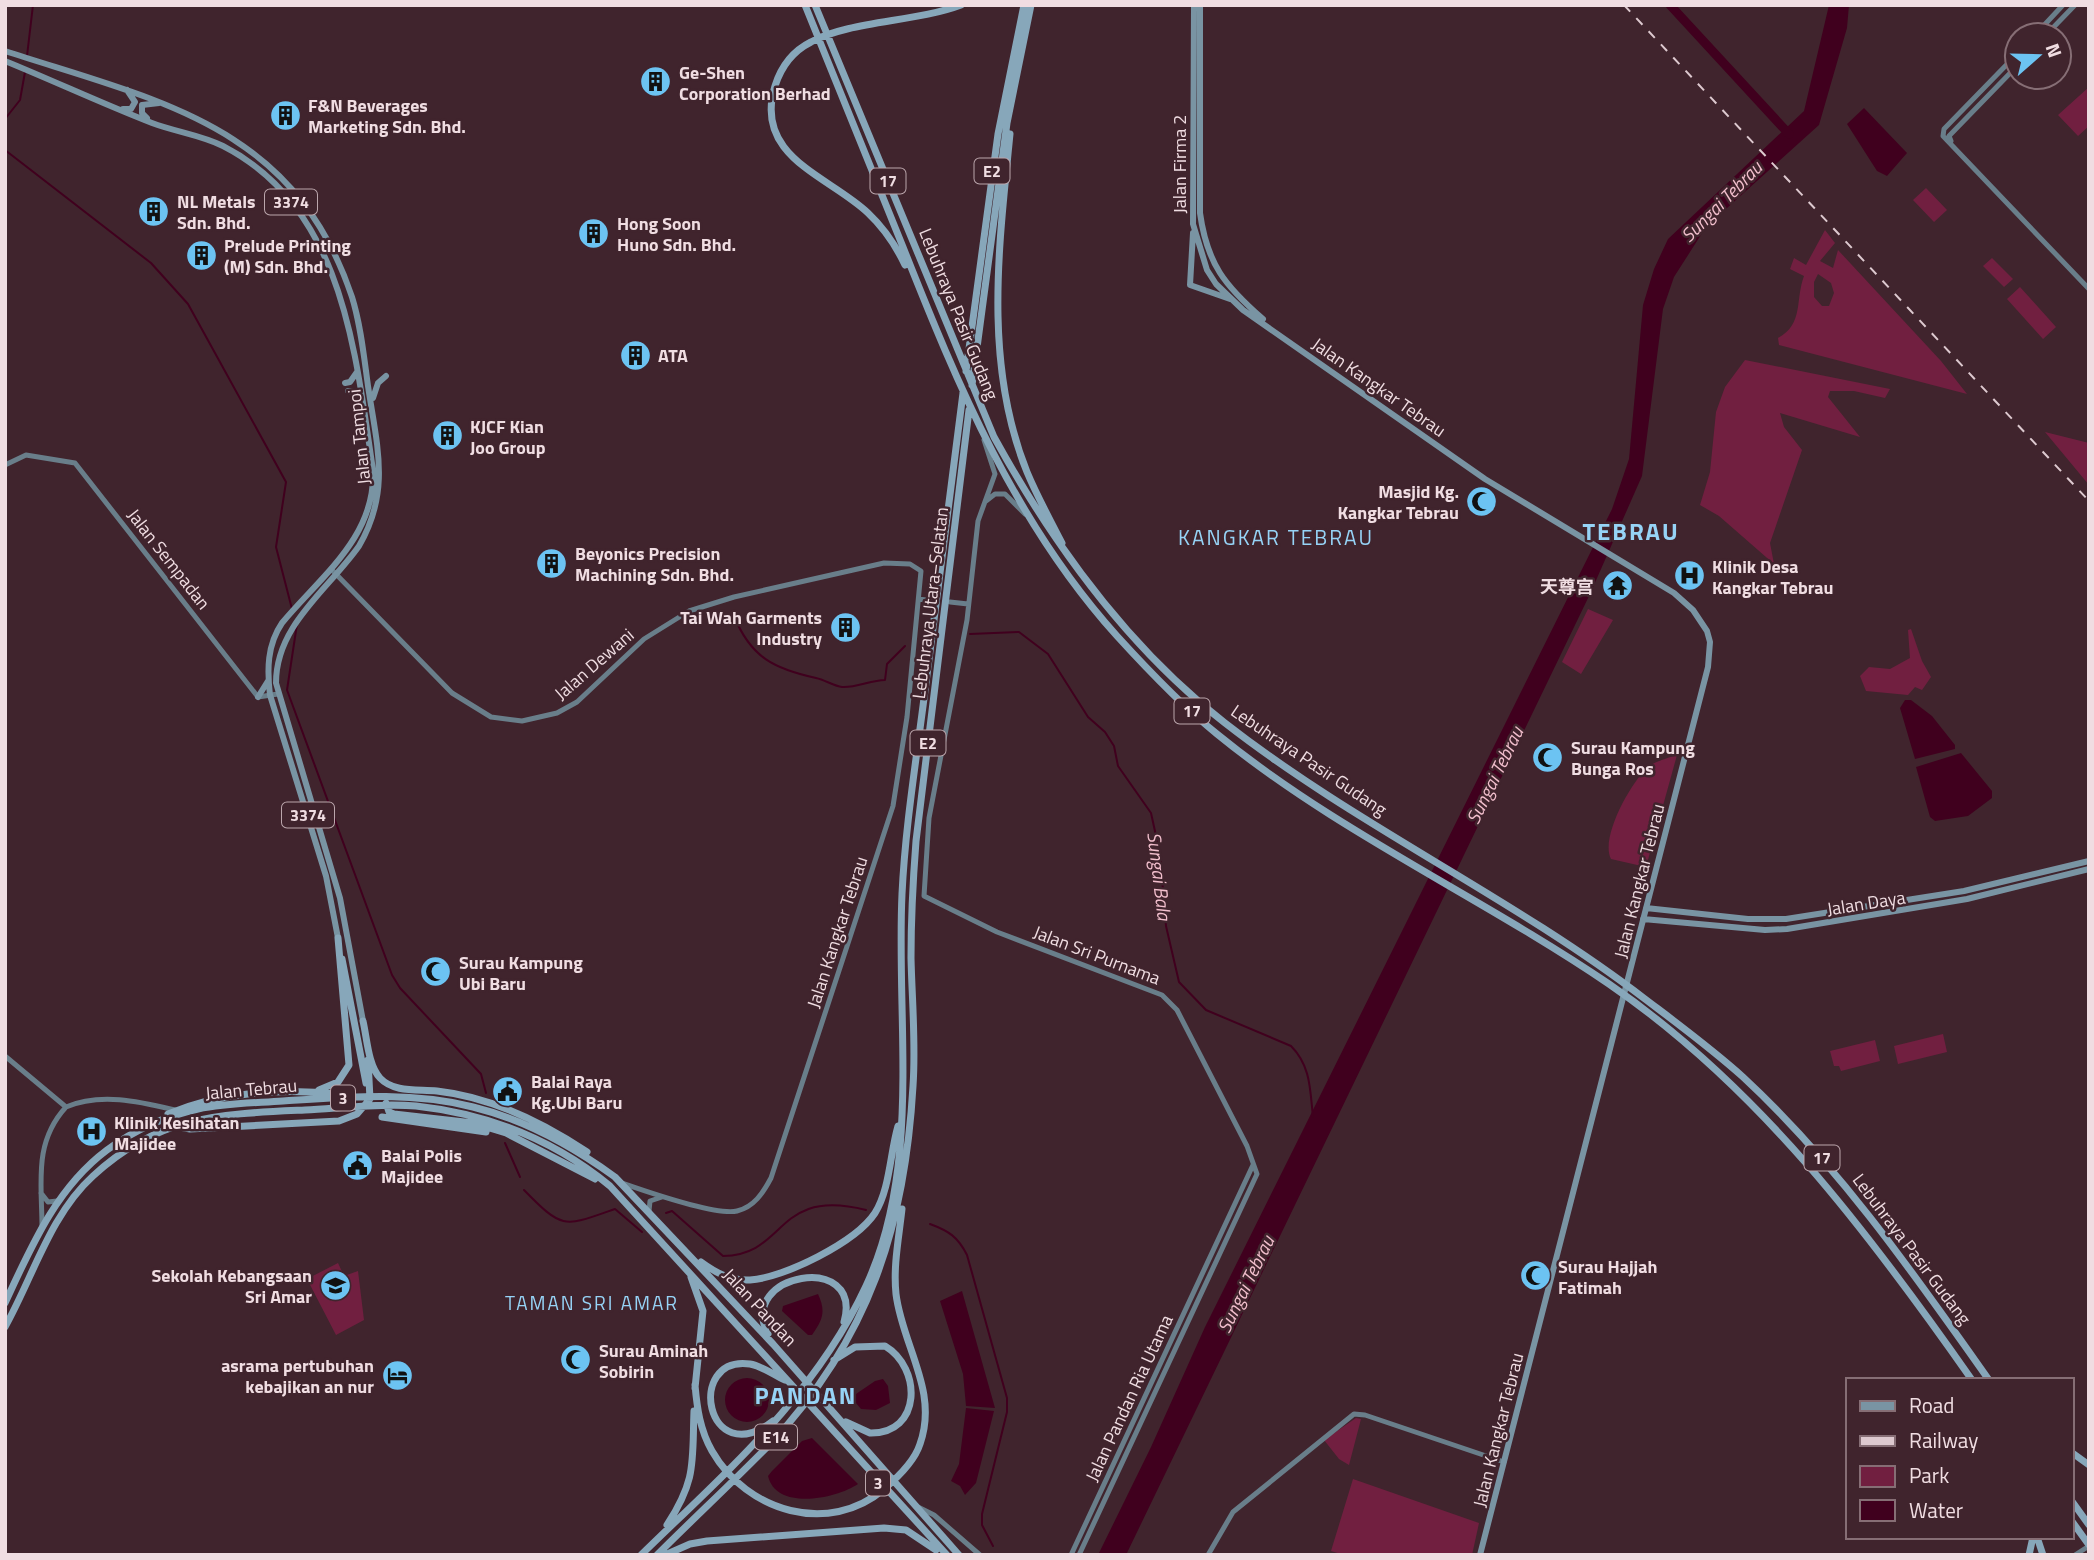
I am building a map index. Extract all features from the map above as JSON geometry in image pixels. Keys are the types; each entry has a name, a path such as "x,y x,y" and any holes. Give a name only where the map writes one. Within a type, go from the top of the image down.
{"highway":[{"name":"Lebuhraya Pasir Gudang","path":"805,5 930,316 984,440 1026,515 1081,593 1118,638 1217,734 1359,832 1467,895 1610,985 1736,1089 1803,1158 1907,1287 1971,1378"},
{"name":"Lebuhraya Pasir Gudang","path":"815,5 980,408 1027,498 1067,556 1119,621 1224,723 1335,800 1615,977 1742,1076 1810,1145 1881,1231 1988,1378"},
{"path":"930,316 900,255 881,226 856,202 797,163 777,133 772,100 776,80 790,58 810,42 843,31 923,17 961,5"},
{"name":"Lebuhraya Utara–Selatan","path":"830,1361 867,1284 883,1240 894,1183 902,1111 902,894 970,338 998,134 1024,5"},
{"name":"Lebuhraya Utara–Selatan","path":"830,1361 859,1319 875,1284 890,1244 905,1174 914,1070 911,911 916,841 1007,123 1031,5"},
{"path":"1007,123 1011,130 999,276 999,356 1009,414 1027,471 1067,556"},
{"path":"338,938 366,1083"},
{"path":"311,1091 338,1082 349,1065 338,938"},
{"path":"363,1021 375,1070 380,1078 397,1088 477,1099 530,1118 578,1146 618,1180"},
{"path":"178,1125 190,1129 350,1118 370,1099 372,1084 363,1021"},
{"path":"415,1089 393,1093 386,1102 389,1112 473,1123 520,1141 610,1186"},
{"path":"177,1112 216,1098 247,1094 311,1091 345,1095 353,1104 350,1111 326,1120"},
{"name":"Jalan Tebrau","path":"6,1302 42,1227 82,1172 128,1136 177,1112 217,1106 378,1097 440,1100 506,1121"},
{"name":"Jalan Tebrau","path":"5,1327 58,1222 80,1189 131,1147 178,1125 219,1114 415,1106 506,1121"},
{"path":"683,1248 723,1276 749,1280 765,1278 843,1244 869,1222 881,1202 902,1111"},
{"path":"382,1117 476,1129 520,1141"},
{"name":"Jalan Pandan","path":"506,1121 560,1142 618,1180 773,1344 959,1555"},
{"name":"Jalan Pandan","path":"506,1121 561,1150 610,1186 944,1555"},
{"path":"695,1385 699,1420 710,1449 721,1465 753,1495 783,1510 816,1515 856,1508 872,1498 903,1469 920,1446 926,1405 924,1387 903,1324 896,1292 897,1249 905,1174"},
{"path":"661,1535 680,1506 692,1476 695,1385 703,1311 689,1274"},
{"path":"773,1344 764,1321 771,1295 789,1281 809,1276 823,1278 841,1294 846,1311 840,1336"},
{"path":"6,1302 8,1309 16,1307"},
{"path":"830,1361 855,1347 886,1346 902,1360 912,1396 910,1409 901,1422 879,1433 863,1431 837,1415"},
{"name":"E2","path":"785,1412 830,1361"},
{"name":"E14","path":"657,1555 772,1442 830,1361"},
{"path":"785,1412 756,1432 743,1435 730,1432 720,1424 712,1412 710,1395 714,1381 725,1370 748,1364 790,1383"},
{"name":"E14","path":"641,1555 708,1492 785,1412"},
{"path":"2073,1453 2089,1465"},
{"path":"2073,1503 2089,1525"},
{"path":"2073,1523 2089,1545"},
{"path":"665,1555 690,1544 707,1541 890,1528 911,1532 944,1555"},
{"path":"2036,1539 2043,1555"}],"main road":[{"name":"Jalan Firma 2","path":"1194,5 1193,224 1207,270 1230,299 1285,339"},
{"name":"Jalan Firma 2","path":"1200,5 1200,213 1203,239 1214,265 1234,294 1285,339"},
{"name":"Jalan Tampoi","path":"5,51 123,87 167,104 227,134 251,150 287,184 308,209 324,233 352,298 381,469 378,500 368,531 281,645 278,659 278,694 333,869 363,1021"},
{"name":"Jalan Tampoi","path":"5,61 157,125 223,146 257,169 294,207 317,240 333,272 348,320 373,470 372,488 361,528 331,569 276,632 268,681 326,876 338,938"},
{"path":"115,108 129,109 135,105 134,97 123,87"},
{"path":"157,125 142,113 142,105 154,101 167,104"},
{"path":"1193,224 1190,285 1230,299"},
{"name":"Jalan Kangkar Tebrau","path":"1285,339 1485,479 1620,558 1693,610 1704,623 1710,642 1708,667 1480,1555"},
{"path":"365,367 374,377 386,376 374,391 372,407"},
{"path":"345,383 350,382 357,372"},
{"path":"348,391 361,393"},
{"path":"258,697 268,681"},
{"name":"Jalan Daya","path":"1646,908 1748,919 1786,919 1964,891 2089,861"},
{"name":"Jalan Daya","path":"1643,919 1740,928 1787,929 1916,909 2089,869"},
{"path":"1650,892 1652,902 1661,911"},
{"path":"1740,928 1718,921 1748,919"},
{"path":"1638,940 1646,928 1658,920"}],"street":[{"path":"2048,21 2063,5"},
{"path":"2060,21 2075,5"},
{"path":"2003,69 1944,130 1944,137 2089,289"},
{"path":"1954,147 1949,136 2003,80"},
{"path":"950,602 968,604 978,521 995,474 984,440"},
{"name":"Jalan Sempadan","path":"5,465 26,455 69,461 81,468 258,697"},
{"path":"984,503 995,494 1005,494 1026,515"},
{"name":"Jalan Dewani","path":"331,569 453,693 491,717 522,721 557,713 577,702 644,639 689,611 734,597 884,564 909,564 921,571"},
{"name":"Jalan Kangkar Tebrau","path":"618,1180 713,1210 734,1212 755,1202 771,1178 892,806 908,717 921,571"},
{"path":"919,599 932,601"},
{"name":"Jalan Sri Purnama","path":"968,604 929,818 924,896 997,932 1163,995 1177,1010 1254,1162 1215,1254"},
{"path":"258,697 278,694"},
{"path":"5,1056 66,1107"},
{"path":"42,1227 39,1167 49,1137 66,1107 95,1100 114,1100 177,1112"},
{"path":"39,1190 48,1202 60,1200"},
{"path":"649,1211 653,1198 668,1196"},
{"name":"Jalan Pandan Ria Utama","path":"1071,1555 1215,1254"},
{"name":"Jalan Pandan Ria Utama","path":"1079,1555 1215,1254"},
{"path":"1208,1555 1233,1512 1354,1414 1504,1462"},
{"path":"912,1504 934,1515 981,1555"},
{"path":"2076,1554 2089,1545"}],"green space":[{"path":"2089,87 2089,126 2078,136 2058,115"},
{"path":"1926,188 1947,210 1934,222 1913,200"},
{"path":"1825,230 1835,243 1820,261 1833,268 1838,250 1941,361 1967,394 1779,345 1778,338 1792,326 1795,319 1804,276 1790,269 1794,258 1806,265","holes":["1818,274 1831,283 1834,293 1829,306 1822,306 1814,297 1814,282"]},
{"path":"1992,258 2013,279 2004,287 1983,266"},
{"path":"2020,287 2056,327 2043,339 2007,299"},
{"path":"1745,360 1890,389 1885,398 1854,391 1830,391 1828,397 1860,437 1780,413 1784,427 1802,450 1770,543 1774,564 1719,516 1700,505 1710,472 1716,412 1725,387"},
{"path":"2045,432 2089,443 2089,485"},
{"path":"1588,609 1613,620 1581,674 1562,662"},
{"path":"1911,629 1922,661 1931,677 1922,690 1915,687 1908,695 1866,691 1860,676 1869,667 1890,669 1910,658 1908,630"},
{"path":"1677,755 1646,867 1611,859 1610,838 1625,798 1650,766"},
{"path":"1943,1034 1947,1052 1898,1064 1894,1046"},
{"path":"1875,1040 1880,1061 1841,1071 1839,1066 1834,1066 1830,1051"},
{"path":"338,1263 344,1276 358,1271 364,1320 336,1335 307,1279"},
{"path":"1356,1418 1361,1419 1349,1465 1339,1459 1324,1440"},
{"path":"1353,1479 1479,1523 1472,1555 1344,1555 1331,1551"}],"water":[{"name":"Sungai Tebrau","path":"1829,5 1849,5 1847,28 1819,125 1706,227 1674,277 1663,309 1642,476 1590,594 1126,1555 1098,1555 1205,1327 1612,509 1629,459 1643,305 1654,269 1668,239 1804,111"},
{"path":"1864,108 1907,153 1887,176 1877,171 1847,124"},
{"path":"1905,700 1911,700 1932,716 1955,745 1955,749 1915,759 1900,708"},
{"path":"1961,753 1992,791 1992,798 1968,816 1935,821 1930,817 1916,767"},
{"path":"962,1291 995,1408 966,1406 963,1374 940,1301"},
{"path":"818,1294 822,1315 812,1335 808,1335 782,1311 783,1306"},
{"path":"747,1378 756,1379 763,1384 768,1391 768,1409 763,1416 756,1421 747,1422 738,1421 731,1416 726,1409 725,1400 726,1391 731,1384 738,1379"},
{"path":"883,1379 888,1386 890,1403 876,1410 861,1409 856,1403 856,1394 875,1381"},
{"path":"966,1408 994,1411 976,1483 965,1495 960,1486 951,1481 959,1464"},
{"path":"812,1438 858,1484 836,1494 808,1499 782,1494 773,1487 768,1476 802,1441"}],"waterway":[{"path":"27,56 33,5"},
{"path":"1670,5 1789,134"},
{"path":"5,119 20,100 25,72"},
{"path":"5,150 151,263 188,304 286,482 276,547 292,609"},
{"path":"734,616 748,642 766,659 777,666 842,687 885,680 887,664 905,646"},
{"path":"297,624 287,690 392,975 400,988 481,1074 486,1093"},
{"name":"Sungai Bala","path":"970,634 1019,632 1048,654 1088,717 1105,732 1114,746 1118,766 1151,813 1160,854 1166,926 1179,982 1206,1010 1291,1046 1306,1070 1313,1117"},
{"path":"505,1143 520,1177"},
{"path":"524,1190 556,1218 574,1221 615,1209 642,1232"},
{"path":"666,1213 672,1211 723,1256 744,1253 760,1245 797,1214 814,1207 836,1205 866,1210"},
{"path":"930,1224 952,1235 967,1255 1007,1398 1007,1412 982,1514 982,1525 993,1546"}],"railway":[{"path":"1624,5 2089,501"}],"place":[{"name":"Ge-Shen Corporation Berhad","path":"656,82"},
{"name":"F&N Beverages Marketing Sdn. Bhd.","path":"285,115"},
{"name":"NL Metals Sdn. Bhd.","path":"154,211"},
{"name":"Hong Soon Huno Sdn. Bhd.","path":"594,233"},
{"name":"Prelude Printing (M) Sdn. Bhd.","path":"201,255"},
{"name":"ATA","path":"635,355"},
{"name":"KJCF Kian Joo Group","path":"447,436"},
{"name":"Masjid Kg. Kangkar Tebrau","path":"1482,501"},
{"name":"Beyonics Precision Machining Sdn. Bhd.","path":"552,563"},
{"name":"Klinik Desa Kangkar Tebrau","path":"1689,576"},
{"name":"天尊宫","path":"1617,586"},
{"name":"Tai Wah Garments Industry","path":"845,627"},
{"name":"Surau Kampung Bunga Ros","path":"1548,757"},
{"name":"Surau Kampung Ubi Baru","path":"436,972"},
{"name":"Balai Raya Kg.Ubi Baru","path":"508,1091"},
{"name":"Klinik Kesihatan Majidee","path":"91,1132"},
{"name":"Balai Polis Majidee","path":"358,1165"},
{"name":"Surau Hajjah Fatimah","path":"1535,1276"},
{"name":"Sekolah Kebangsaan Sri Amar","path":"335,1285"},
{"name":"Surau Aminah Sobirin","path":"576,1360"},
{"name":"asrama pertubuhan kebajikan an nur","path":"397,1375"}],"district":[{"name":"TEBRAU","path":"1631,531"},
{"name":"KANGKAR TEBRAU","path":"1276,537"},
{"name":"TAMAN SRI AMAR","path":"592,1302"},
{"name":"PANDAN","path":"806,1395"}]}
